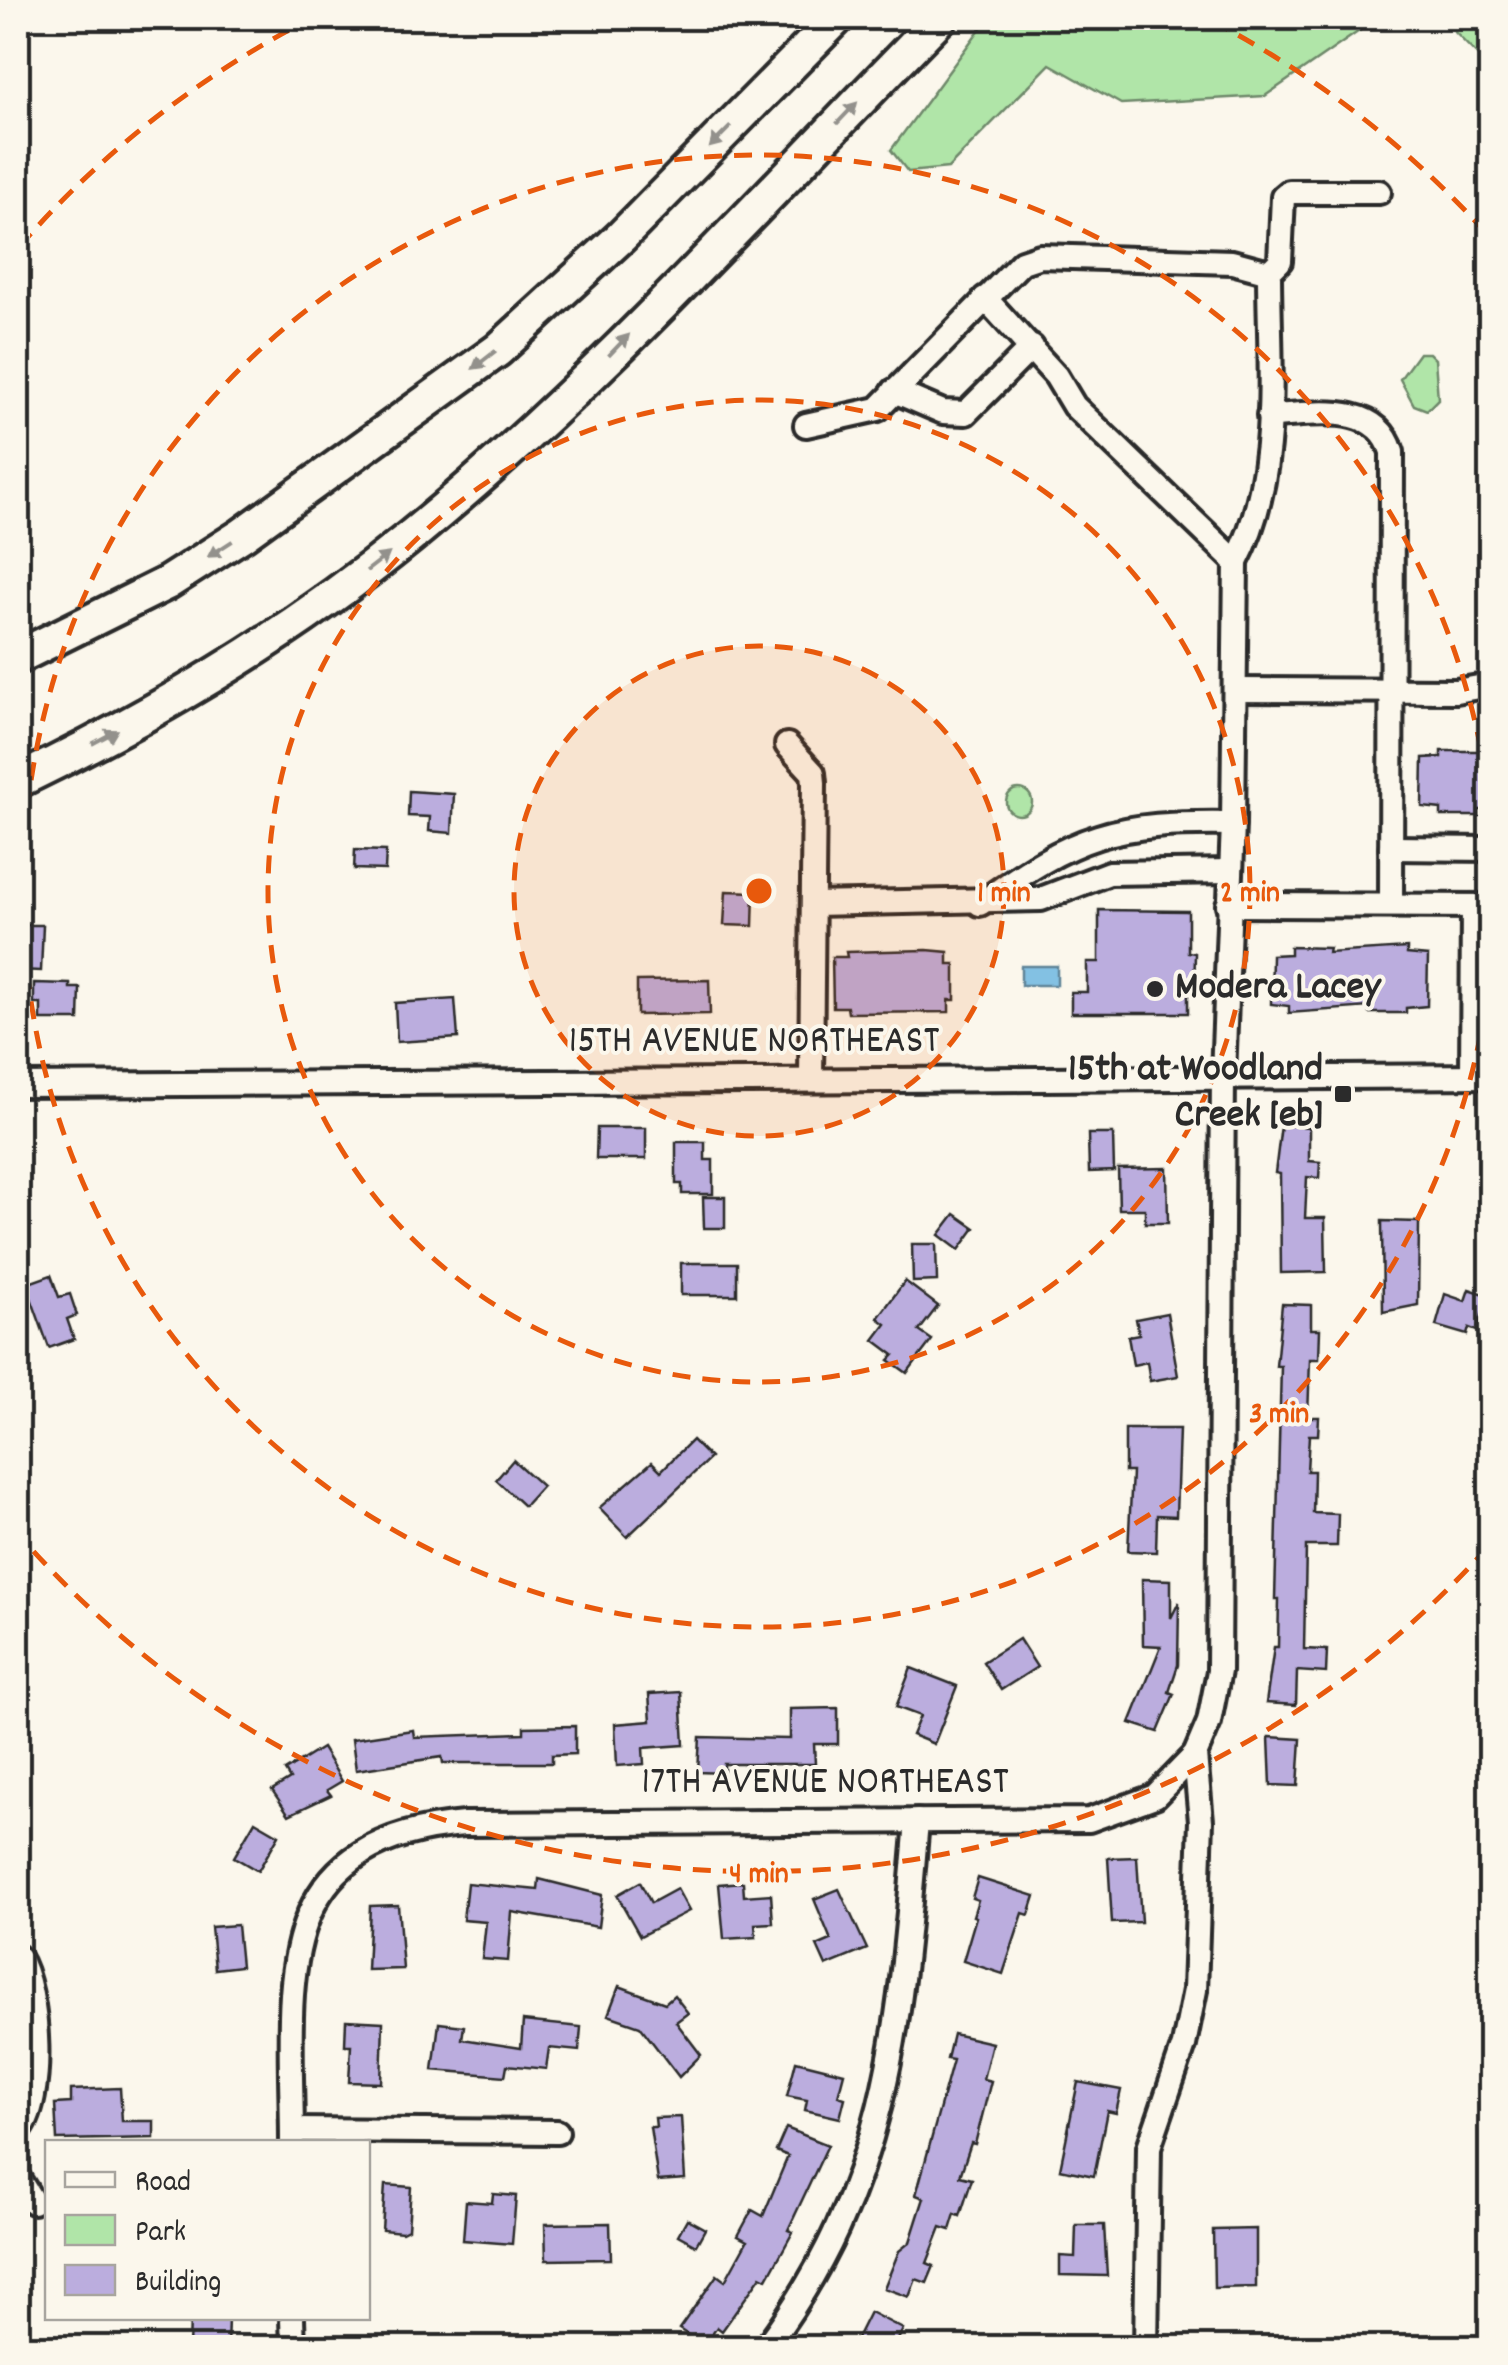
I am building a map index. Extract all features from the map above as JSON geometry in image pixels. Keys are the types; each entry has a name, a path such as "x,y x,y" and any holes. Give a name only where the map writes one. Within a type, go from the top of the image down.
{"highway":[{"path":"18,657 167,583 371,445 498,350 621,237 837,18"},
{"path":"18,781 209,678 277,635 407,540 586,378 940,18"}],"street":[{"path":"1146,2348 1149,2147 1184,2046 1198,1960 1202,1821 1195,1755 1209,1722 1219,1671 1223,1076 1234,824 1236,562 1258,513 1269,416 1269,272 1280,261 1283,198 1288,192 1379,192"},
{"path":"806,425 868,414 1022,262 1040,256 1232,262 1269,272"},
{"path":"985,298 1032,347 1074,406 1236,562"},
{"path":"894,391 942,412 966,413 1032,347"},
{"path":"1269,416 1366,417 1386,432 1392,452 1391,905"},
{"path":"1235,690 1456,691 1490,685"},
{"path":"787,745 813,773 811,1079"},
{"path":"980,904 1030,867 1078,840 1177,823 1234,824"},
{"path":"1391,848 1490,848"},
{"path":"813,904 980,904 1041,899 1109,873 1230,871"},
{"path":"1228,905 1482,906 1482,1076"},
{"name":"15TH AVENUE NORTHEAST","path":"18,1085 1482,1076"},
{"name":"17TH AVENUE NORTHEAST","path":"292,2136 292,1990 296,1951 306,1918 354,1856 395,1834 434,1826 1103,1818 1155,1796 1195,1755"},
{"path":"765,2348 808,2286 833,2236 875,2130 901,2015 918,1821"},
{"path":"18,1956 31,1994 36,2085 28,2121 18,2132"},
{"path":"292,2136 557,2132"},
{"path":"18,2178 33,2202"},
{"path":"292,2320 294,2348"}],"green space":[{"path":"988,18 1378,18 1265,96 1121,104 1050,64 948,168 908,172 891,150"},
{"path":"1441,18 1490,18 1490,68"},
{"path":"1419,353 1429,353 1435,359 1438,399 1427,410 1414,405 1400,379"},
{"path":"1019,789 1028,793 1032,802 1028,811 1019,815 1010,811 1006,802 1010,793"}],"water":[{"path":"1021,966 1057,966 1057,985 1021,985"}],"building":[{"path":"1441,751 1480,751 1480,758 1490,758 1490,810 1479,810 1479,816 1441,816 1441,809 1422,807 1423,758 1441,757"},
{"path":"409,791 454,794 452,833 429,831 430,817 408,816"},
{"path":"355,850 386,851 385,870 354,869"},
{"path":"726,891 754,892 753,926 724,925"},
{"path":"1099,910 1188,911 1188,952 1195,953 1194,995 1188,994 1188,1013 1071,1013 1071,992 1087,992 1087,962 1099,962"},
{"path":"18,925 43,925 41,971 18,970"},
{"path":"1290,947 1329,948 1328,953 1407,948 1407,954 1428,956 1427,1006 1406,1008 1406,1013 1369,1013 1369,1007 1289,1013 1289,1006 1271,1004 1272,955 1290,954"},
{"path":"846,952 948,952 948,964 955,964 955,1000 949,1000 949,1012 848,1013 847,1007 833,1007 832,957 847,957"},
{"path":"709,980 710,1014 637,1015 637,981"},
{"path":"34,983 80,988 79,1020 41,1020 41,1004 34,1004"},
{"path":"455,999 458,1038 397,1042 395,1003"},
{"path":"1281,1125 1309,1127 1309,1161 1320,1162 1319,1178 1307,1177 1305,1218 1325,1218 1326,1272 1281,1273 1280,1174 1275,1173"},
{"path":"597,1128 646,1128 646,1159 596,1159"},
{"path":"1088,1134 1113,1134 1114,1171 1089,1172"},
{"path":"676,1142 705,1142 705,1160 713,1160 713,1194 682,1194 682,1184 676,1184"},
{"path":"1167,1168 1168,1223 1145,1223 1145,1209 1119,1209 1118,1169"},
{"path":"703,1197 725,1197 725,1228 704,1228"},
{"path":"955,1214 975,1228 959,1250 939,1235"},
{"path":"1382,1221 1419,1222 1418,1305 1383,1312"},
{"path":"912,1244 936,1244 937,1281 913,1282"},
{"path":"681,1263 737,1263 737,1295 681,1295"},
{"path":"51,1275 59,1297 70,1294 77,1315 67,1319 74,1339 49,1348 26,1284"},
{"path":"905,1281 938,1306 919,1331 932,1340 907,1373 889,1360 894,1355 874,1340 886,1324 878,1318"},
{"path":"1469,1289 1488,1295 1477,1331 1469,1328 1467,1335 1436,1326 1445,1294 1465,1301"},
{"path":"1282,1304 1311,1305 1311,1329 1320,1329 1319,1359 1310,1359 1308,1417 1319,1417 1318,1435 1309,1435 1307,1471 1314,1471 1313,1513 1338,1514 1337,1546 1306,1546 1304,1649 1327,1650 1326,1673 1297,1671 1296,1705 1266,1703 1274,1647 1278,1647 1279,1599 1275,1599 1281,1366 1276,1366"},
{"path":"1167,1313 1178,1376 1150,1381 1147,1362 1133,1365 1128,1336 1139,1334 1136,1319"},
{"path":"1125,1429 1179,1429 1176,1516 1157,1515 1156,1552 1128,1551 1132,1472 1125,1472"},
{"path":"692,1440 710,1458 627,1537 599,1508 652,1462 661,1471"},
{"path":"513,1460 542,1486 524,1506 496,1480"},
{"path":"1142,1579 1171,1580 1171,1618 1179,1602 1178,1665 1169,1692 1174,1694 1158,1732 1130,1723 1161,1646 1143,1645"},
{"path":"1019,1639 1037,1667 1001,1690 983,1662"},
{"path":"911,1668 957,1686 934,1744 912,1735 920,1716 896,1707"},
{"path":"681,1692 684,1745 643,1748 644,1764 617,1766 615,1724 651,1721 649,1694"},
{"path":"838,1708 838,1744 814,1744 815,1764 724,1764 724,1773 698,1772 700,1737 790,1739 790,1709"},
{"path":"575,1726 575,1754 552,1755 552,1763 443,1763 442,1757 356,1770 352,1739 413,1730 414,1737 524,1733 524,1727"},
{"path":"1269,1737 1301,1739 1298,1786 1271,1785"},
{"path":"322,1748 342,1781 327,1790 331,1795 289,1815 272,1790 290,1779 285,1771"},
{"path":"255,1821 279,1835 258,1871 234,1857"},
{"path":"1137,1857 1141,1922 1112,1923 1108,1858"},
{"path":"978,1878 1035,1896 1029,1915 1023,1913 1003,1974 963,1961 976,1917 973,1916 978,1900 972,1898"},
{"path":"539,1879 602,1895 598,1927 512,1912 508,1961 482,1959 486,1922 463,1920 467,1883 538,1890"},
{"path":"640,1882 651,1903 677,1889 689,1911 640,1936 617,1895"},
{"path":"743,1882 744,1896 771,1894 773,1923 755,1924 756,1937 724,1939 719,1884"},
{"path":"839,1889 867,1949 826,1966 817,1946 831,1940 814,1899"},
{"path":"398,1905 403,1969 367,1970 370,1906"},
{"path":"237,1925 241,1966 215,1969 211,1927"},
{"path":"619,1986 665,2003 674,1995 688,2013 676,2022 701,2055 679,2077 640,2026 608,2015"},
{"path":"346,2020 383,2022 381,2083 349,2082 351,2045 345,2045"},
{"path":"523,2021 581,2027 579,2051 549,2048 546,2069 507,2065 505,2076 433,2070 439,2023 464,2026 462,2039 521,2048"},
{"path":"953,2034 992,2043 983,2079 991,2081 975,2144 971,2143 960,2176 972,2179 960,2216 955,2214 950,2230 941,2227 927,2263 934,2266 927,2283 916,2279 909,2297 884,2288 899,2251 910,2242 924,2198 916,2195 953,2060 947,2059"},
{"path":"796,2061 844,2073 838,2096 845,2098 840,2118 805,2110 807,2100 787,2096"},
{"path":"1078,2082 1121,2090 1116,2113 1107,2111 1094,2176 1060,2169"},
{"path":"120,2088 122,2121 154,2121 154,2138 57,2140 55,2104 71,2103 71,2090"},
{"path":"681,2117 685,2179 658,2181 650,2127 656,2127 655,2118"},
{"path":"786,2128 828,2145 788,2230 793,2232 767,2279 761,2276 722,2331 717,2327 703,2348 682,2348 691,2337 679,2329 717,2275 725,2281 747,2241 738,2236 752,2210 763,2216 788,2156 776,2151"},
{"path":"385,2185 411,2187 408,2229 402,2232 382,2230"},
{"path":"493,2194 516,2196 512,2244 463,2240 466,2201 492,2203"},
{"path":"687,2219 705,2229 696,2245 678,2235"},
{"path":"610,2223 611,2259 546,2260 545,2224"},
{"path":"1076,2225 1104,2225 1107,2276 1060,2275 1060,2256 1075,2257"},
{"path":"1256,2229 1256,2287 1214,2288 1213,2230"},
{"path":"870,2312 903,2329 894,2348 852,2348"},
{"path":"190,2320 228,2320 227,2348 189,2348"}],"place":[{"name":"Modera Lacey","path":"1155,989"},
{"name":"15th at Woodland Creek [eb]","path":"1343,1094"}]}
